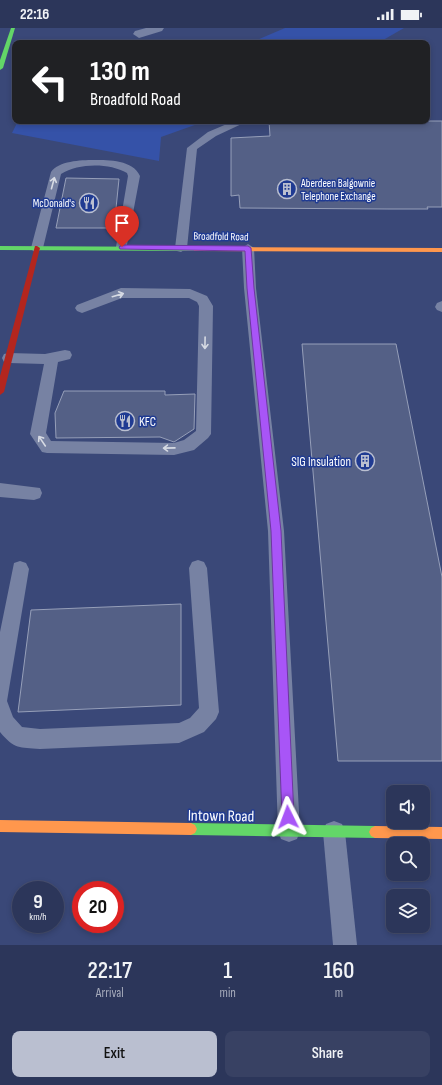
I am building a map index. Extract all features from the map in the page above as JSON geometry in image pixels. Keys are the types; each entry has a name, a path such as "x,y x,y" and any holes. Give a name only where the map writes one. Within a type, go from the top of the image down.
{"street":[{"path":"0,68 13,28"},
{"name":"Broadfold Road","path":"0,248 122,247 442,250"},
{"path":"0,392 37,248"},
{"name":"Intown Road","path":"0,826 442,833"}],"lane":[{"path":"181,248 192,148 212,134 236,124"},
{"path":"37,248 56,172 62,167 80,164 119,164 132,171 134,176 122,247"},
{"path":"248,248 250,288 276,531 289,831"},
{"path":"9,358 59,356 38,434 46,447 174,448 189,445 203,434 206,306 202,299 190,294 121,293 82,308"},
{"path":"0,490 34,493"},
{"path":"0,707 5,722 17,737 40,739 179,733 197,725 209,712 198,568"},
{"path":"0,696 3,668 20,569"},
{"path":"334,832 345,945"}],"shaded area":[{"path":"285,28 404,28 383,40 257,40"},
{"path":"16,124 198,124 161,137 159,161 12,133"}],"building":[{"path":"430,121 442,121 442,207 427,207 428,209 240,208 239,195 231,196 231,138 270,136 269,124 430,124"},
{"name":"McDonald's","path":"66,178 119,179 114,228 56,228"},
{"name":"SIG Insulation","path":"302,344 396,344 442,577 442,761 338,761"},
{"name":"KFC","path":"64,391 165,391 165,395 195,394 194,429 174,442 160,437 56,438 55,413"},
{"path":"181,604 181,705 18,712 31,610"}],"traffic: fast":[{"path":"0,68 13,28"},
{"path":"0,248 196,249"},
{"path":"191,829 375,832"}],"traffic: slow":[{"path":"196,249 442,250"},
{"path":"0,826 191,829"},
{"path":"375,832 442,833"}],"traffic: jam":[{"path":"0,392 37,248"}],"place":[{"name":"Aberdeen Balgownie Telephone Exchange","path":"287,189"},
{"name":"McDonald's","path":"89,203"},
{"name":"KFC","path":"125,421"},
{"name":"SIG Insulation","path":"365,461"}],"route":[{"path":"122,247 248,248 250,288 276,531 288,817"}]}
